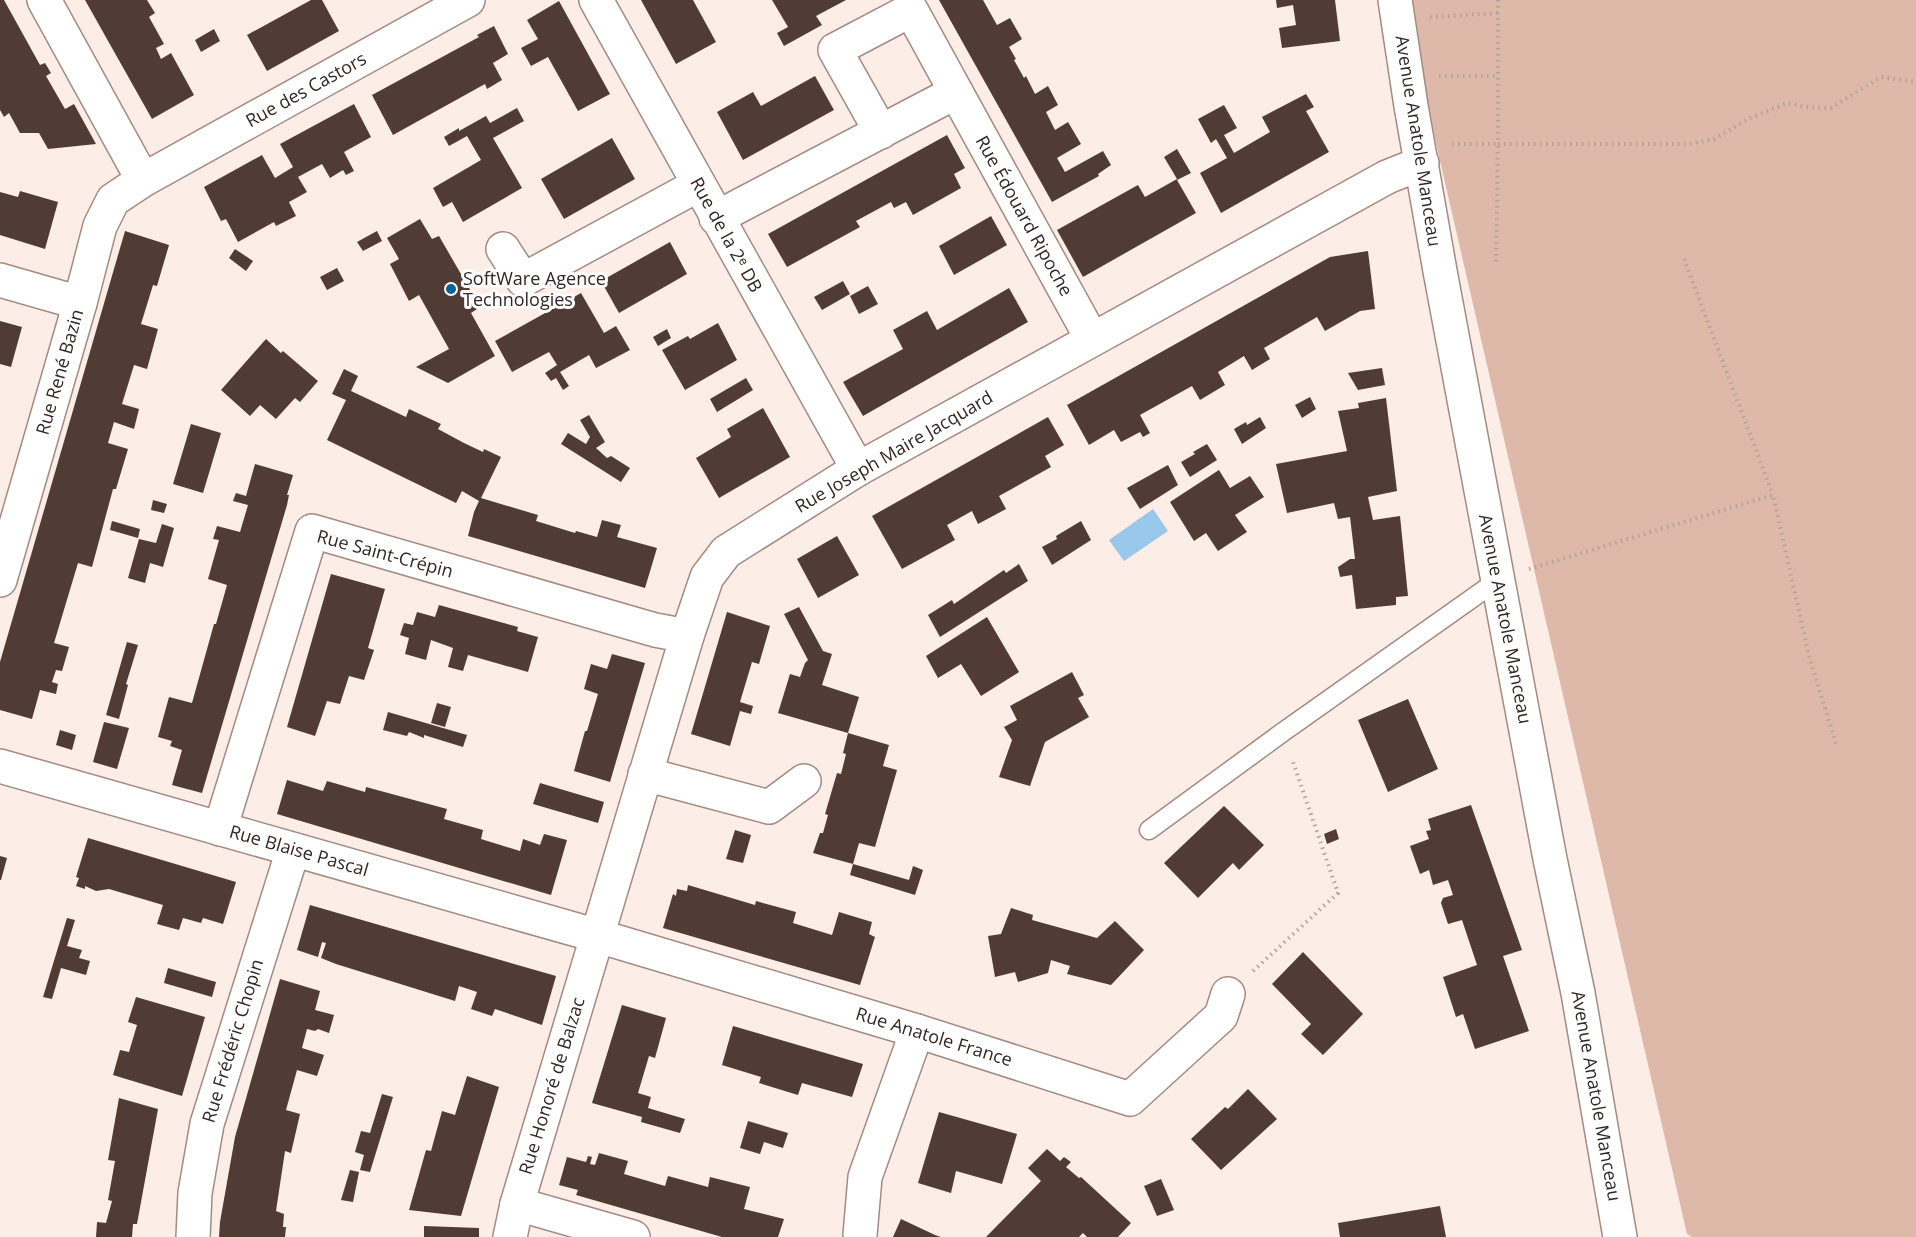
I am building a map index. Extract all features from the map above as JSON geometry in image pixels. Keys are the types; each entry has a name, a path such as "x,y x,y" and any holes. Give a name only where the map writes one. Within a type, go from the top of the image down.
{"street":[{"path":"44,0 143,180"},
{"name":"Rue des Castors","path":"143,180 468,0"},
{"name":"Rue de la 2ᵉ DB","path":"596,0 858,469"},
{"name":"Avenue Anatole Manceau","path":"1397,9 1440,271 1550,859 1578,993 1620,1237"},
{"name":"Rue Édouard Ripoche","path":"881,132 835,50 911,10 1092,339"},
{"path":"716,218 956,92"},
{"name":"Rue Joseph Maire Jacquard","path":"598,936 687,636 707,578 726,552 858,469 1387,177 1420,154"},
{"name":"Rue René Bazin","path":"0,580 100,226 114,201 143,180"},
{"path":"503,249 523,280 698,185"},
{"path":"0,280 80,303"},
{"name":"Rue Saint-Crépin","path":"220,829 312,531 655,630 687,636"},
{"name":"Rue Blaise Pascal","path":"0,766 598,936"},
{"path":"645,774 769,807 804,781"},
{"name":"Rue Frédéric Chopin","path":"193,1237 195,1193 207,1124 293,850"},
{"name":"Rue Anatole France","path":"598,936 916,1030 1130,1099 1221,1016 1228,994"},
{"name":"Rue Honoré de Balzac","path":"510,1237 517,1204 598,936"},
{"path":"860,1235 865,1177 916,1030"},
{"path":"517,1204 633,1237"}],"lane":[{"path":"1149,830 1497,580"}],"path":[{"path":"1496,266 1498,0"},
{"path":"1397,9 1498,14"},
{"path":"1407,76 1498,76"},
{"path":"1420,154 1498,144 1689,144 1714,139 1750,118 1787,103 1806,107 1831,108 1881,77 1916,82"},
{"path":"1684,259 1773,495 1809,656 1837,747"},
{"path":"1497,580 1566,556 1773,495"},
{"path":"1228,994 1338,893 1283,732"}],"shaded area":[{"path":"1403,0 1916,0 1916,1237 1692,1237 1687,1234"}],"water":[{"path":"1153,509 1168,531 1124,561 1109,540"}],"building":[{"path":"0,0 4,0 40,65 45,63 51,73 46,76 65,109 74,104 96,144 48,149 39,133 20,133 9,113 4,117 0,110"},
{"path":"85,0 147,0 155,13 149,17 164,44 156,48 161,59 171,53 194,95 152,119"},
{"path":"311,0 322,0 339,31 267,71 247,35"},
{"path":"641,0 693,0 716,42 676,64"},
{"path":"772,0 846,0 816,16 822,25 784,46 777,33 788,27"},
{"path":"939,0 983,0 997,25 1010,18 1022,39 1009,47 1024,78 1026,76 1035,94 1048,86 1058,105 1046,112 1055,130 1068,122 1081,144 1057,158 1065,172 1103,151 1111,165 1098,174 1099,176 1052,202"},
{"path":"1276,0 1335,0 1340,41 1282,48 1279,28 1296,25 1293,5 1277,8"},
{"path":"559,1 610,94 578,111 548,57 531,66 521,48 538,39 527,20"},
{"path":"494,26 508,54 493,63 502,80 487,89 485,84 393,135 372,95 479,37 477,35"},
{"path":"214,29 220,41 201,52 195,40"},
{"path":"815,76 834,110 743,160 717,112 753,92 761,106"},
{"path":"1306,94 1314,107 1306,111 1329,152 1221,213 1200,173 1227,158 1216,139 1211,143 1198,119 1224,105 1237,128 1224,135 1234,153 1270,132 1262,117"},
{"path":"354,104 371,137 344,152 354,171 346,175 343,170 330,178 322,164 298,177 307,192 289,202 296,216 276,226 274,222 238,242 226,219 221,221 204,187 262,155 275,178 293,167 280,144"},
{"path":"517,108 524,121 493,138 522,188 463,222 452,202 443,207 433,188 481,160 467,136 449,146 444,137 486,116 490,123"},
{"path":"947,135 965,168 954,174 961,188 913,215 906,202 894,208 891,202 856,221 860,227 787,267 768,234"},
{"path":"612,138 635,179 564,219 541,179"},
{"path":"1177,149 1191,173 1177,180 1196,213 1083,277 1057,230 1138,185 1145,197 1177,179 1164,157"},
{"path":"20,191 58,202 45,249 0,235 0,192 18,197"},
{"path":"991,216 1007,245 954,275 939,246"},
{"path":"420,219 432,239 439,236 480,307 471,313 495,356 448,383 416,367 449,349 419,295 409,301 390,264 399,259 387,238"},
{"path":"125,231 169,245 157,286 153,285 141,324 158,329 147,369 134,365 122,404 139,409 134,429 114,422 108,443 128,449 116,489 113,489 92,567 78,563 54,643 69,647 62,671 56,670 52,682 58,684 56,694 40,690 32,719 0,710 0,662"},
{"path":"377,231 382,241 363,251 357,242"},
{"path":"670,242 687,274 619,313 601,281"},
{"path":"235,249 253,261 246,271 229,258"},
{"path":"1368,251 1375,309 1360,311 1325,331 1317,317 1264,348 1270,359 1252,370 1244,356 1218,372 1225,385 1200,400 1192,386 1140,415 1150,433 1143,437 1140,432 1121,442 1114,430 1089,445 1067,405 1330,257"},
{"path":"337,268 344,281 327,290 320,277"},
{"path":"843,281 850,294 822,310 814,297"},
{"path":"868,286 878,304 859,314 850,296"},
{"path":"1009,288 1028,322 863,416 843,382 903,349 893,330 927,311 937,330"},
{"path":"581,293 604,333 616,326 630,350 596,368 589,355 560,372 569,386 563,390 556,378 551,381 545,373 557,365 549,352 512,372 495,341"},
{"path":"0,321 22,327 11,367 0,364"},
{"path":"718,323 737,360 685,390 662,350 688,336 690,339"},
{"path":"667,329 671,338 658,346 653,337"},
{"path":"266,339 318,381 300,402 295,398 276,419 260,405 250,416 221,390"},
{"path":"1382,368 1385,385 1358,390 1348,373"},
{"path":"344,369 358,376 351,391 406,417 409,409 441,424 438,429 464,443 501,457 481,498 538,515 536,521 575,533 576,531 597,537 602,520 621,525 617,537 657,548 645,588 468,536 479,501 462,491 456,503 327,440 346,400 332,394"},
{"path":"746,378 753,390 717,412 710,399"},
{"path":"1310,397 1316,409 1302,418 1295,405"},
{"path":"1386,398 1397,491 1368,497 1373,520 1400,516 1408,596 1396,597 1396,605 1356,609 1352,575 1340,577 1338,567 1350,559 1355,559 1350,517 1338,519 1334,503 1287,513 1276,464 1347,451 1338,411 1359,408 1358,403"},
{"path":"763,408 790,457 719,498 696,458 731,437 727,429"},
{"path":"589,415 605,442 596,448 607,458 611,456 630,468 621,482 561,444 568,433 586,444 590,437 580,420"},
{"path":"1048,417 1064,445 1045,456 1051,467 999,496 1006,509 978,524 972,511 947,525 955,540 902,569 872,516"},
{"path":"1260,417 1266,428 1242,444 1234,429 1246,422 1247,425"},
{"path":"191,424 221,433 203,493 173,484"},
{"path":"1207,444 1217,460 1190,477 1181,462"},
{"path":"255,464 293,475 287,495 289,495 287,505 202,793 172,785 182,750 170,746 172,741 158,737 169,697 192,703 227,585 208,579 219,540 213,539 217,526 240,532 248,505 233,501 236,493 246,496"},
{"path":"1168,465 1178,485 1140,509 1127,488"},
{"path":"1219,470 1230,488 1250,476 1264,497 1235,515 1247,532 1218,551 1206,533 1194,541 1170,502"},
{"path":"153,500 167,504 164,513 151,510"},
{"path":"112,521 140,529 138,538 110,530"},
{"path":"1081,521 1091,540 1052,565 1042,547"},
{"path":"162,524 174,528 163,567 150,563 145,583 128,578 139,539 156,543"},
{"path":"837,536 859,575 818,598 797,559"},
{"path":"1019,564 1028,581 940,637 928,615 952,600 954,604 1004,570 1006,573"},
{"path":"331,574 385,589 368,648 374,650 364,680 349,676 340,704 327,701 315,736 287,727"},
{"path":"439,605 518,627 517,631 538,637 528,672 468,655 463,671 448,667 453,648 431,640 426,660 405,654 409,638 400,635 404,623 413,625 417,612 435,617"},
{"path":"799,607 823,651 832,654 822,685 859,697 848,733 778,713 790,674 800,677 808,660 784,614"},
{"path":"727,612 770,626 759,664 752,662 740,702 753,706 751,714 740,711 730,746 691,734"},
{"path":"987,617 1019,672 981,696 961,664 938,678 926,656"},
{"path":"127,642 138,645 126,684 128,685 119,719 106,715"},
{"path":"612,654 645,663 610,782 574,771 598,694 584,689 591,664 607,669"},
{"path":"1072,672 1084,695 1078,698 1089,717 1045,742 1030,786 999,777 1012,740 1004,727 1017,720 1010,706"},
{"path":"1408,699 1438,769 1388,792 1358,720"},
{"path":"437,703 451,707 445,727 431,723"},
{"path":"388,712 467,735 463,747 424,735 424,738 409,732 407,736 383,730"},
{"path":"104,722 129,728 117,769 93,762"},
{"path":"60,730 76,735 72,750 56,745"},
{"path":"848,733 889,745 883,766 897,770 875,847 859,843 853,864 813,853 820,833 823,833 828,815 825,814 837,773 841,774"},
{"path":"287,780 323,791 327,781 365,792 366,787 447,809 444,819 483,830 481,839 520,851 523,839 540,845 544,834 567,840 551,895 277,814"},
{"path":"540,783 604,802 598,823 533,804"},
{"path":"1471,805 1522,950 1503,956 1529,1031 1475,1049 1463,1014 1456,1017 1443,977 1477,965 1462,920 1448,924 1441,903 1443,898 1453,895 1448,880 1433,885 1429,870 1420,874 1410,846 1429,839 1426,831 1431,830 1428,819"},
{"path":"1224,806 1264,845 1239,870 1233,863 1198,898 1164,863"},
{"path":"1336,829 1339,839 1327,844 1324,834"},
{"path":"735,830 751,835 743,863 726,859"},
{"path":"88,838 236,882 223,924 203,918 201,923 183,918 179,930 157,924 163,905 109,889 96,891 85,886 85,889 76,886 79,878 76,877"},
{"path":"0,856 7,858 1,880 0,880"},
{"path":"853,864 909,880 913,866 923,870 915,895 850,875"},
{"path":"688,885 755,905 756,901 796,912 793,923 832,935 839,912 872,922 869,934 875,937 860,985 663,928 673,894 676,896 677,889 687,891"},
{"path":"310,905 556,976 542,1025 495,1009 492,1016 471,1009 477,992 459,986 455,1001 336,964 321,958 326,943 322,942 318,957 297,950"},
{"path":"1011,908 1033,915 1032,920 1097,938 1115,921 1144,950 1111,985 1067,974 1070,966 1051,960 1048,973 1018,982 1015,972 995,977 988,936 1001,934"},
{"path":"67,918 75,920 67,946 82,950 79,958 90,961 86,975 61,968 52,999 43,997"},
{"path":"1303,952 1363,1014 1323,1055 1301,1034 1311,1024 1272,984"},
{"path":"168,968 216,982 212,997 164,983"},
{"path":"280,979 320,991 315,1010 334,1015 329,1033 318,1029 315,1031 307,1029 302,1048 324,1055 317,1076 297,1070 286,1110 300,1114 291,1153 285,1151 276,1211 284,1214 285,1237 219,1237 235,1137"},
{"path":"136,997 205,1017 182,1096 113,1075 120,1050 129,1052 137,1025 128,1022"},
{"path":"622,1005 666,1018 655,1058 649,1056 638,1093 651,1097 648,1108 685,1119 680,1133 641,1122 642,1117 592,1103"},
{"path":"733,1026 863,1064 852,1097 802,1083 798,1095 759,1083 761,1077 722,1065"},
{"path":"467,1076 499,1087 461,1216 409,1210 426,1150 431,1151 442,1111 455,1115"},
{"path":"1248,1089 1277,1119 1221,1170 1191,1139 1225,1107 1228,1109"},
{"path":"382,1094 393,1097 370,1172 360,1170 364,1155 355,1152 361,1131 370,1133"},
{"path":"119,1098 158,1109 137,1224 133,1224 132,1237 96,1237 97,1222 106,1223 112,1201 108,1200 115,1161 108,1160"},
{"path":"939,1112 1017,1134 1002,1184 956,1171 951,1193 918,1183"},
{"path":"748,1121 788,1133 783,1148 764,1142 760,1154 740,1148"},
{"path":"1047,1149 1060,1161 1064,1157 1071,1162 1066,1167 1079,1178 1081,1177 1131,1223 1118,1237 1087,1237 1083,1233 1079,1237 986,1237 1041,1181 1028,1168"},
{"path":"599,1153 628,1161 624,1174 665,1186 668,1176 708,1187 710,1177 750,1187 744,1209 784,1219 778,1237 722,1237 576,1195 578,1190 559,1185 567,1157 586,1162 588,1156 592,1157 590,1164 595,1165"},
{"path":"350,1170 359,1172 353,1202 341,1200"},
{"path":"1161,1179 1174,1210 1157,1216 1144,1186"},
{"path":"1440,1206 1446,1237 1340,1237 1338,1223"},
{"path":"901,1219 935,1235 941,1237 893,1237"},
{"path":"424,1226 479,1228 479,1237 424,1237"}],"place":[{"name":"SoftWare Agence Technologies","path":"451,289"}]}
